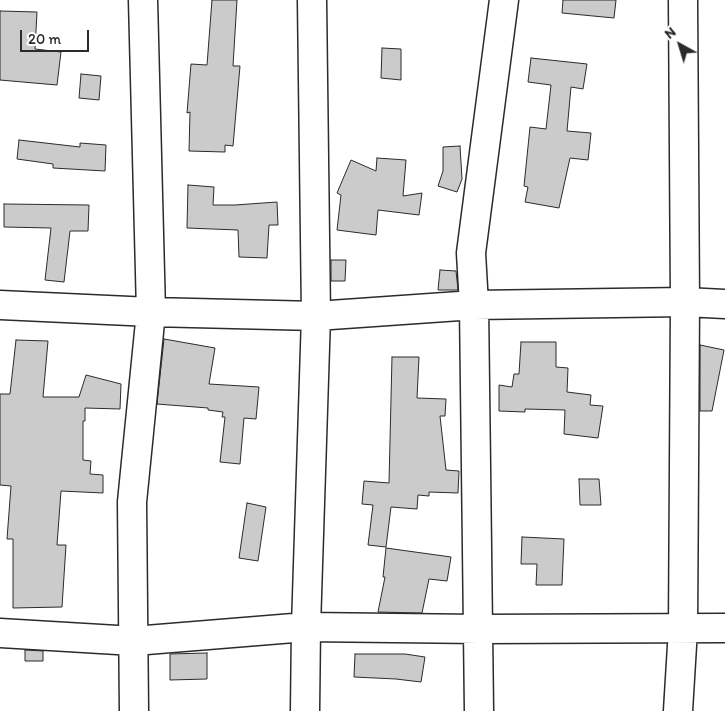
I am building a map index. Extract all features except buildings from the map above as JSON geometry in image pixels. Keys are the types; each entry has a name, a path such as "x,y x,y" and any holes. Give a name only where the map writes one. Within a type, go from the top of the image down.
{"street":[{"path":"134,711 132,502 151,312 143,0"},
{"path":"306,711 306,627 316,316 312,0"},
{"path":"479,711 480,629 474,305 471,253 504,0"},
{"path":"678,711 683,629 685,302 683,0"},
{"path":"0,305 151,312 316,316 474,305 685,302 725,304"},
{"path":"0,633 134,641 306,627 480,629 725,628"}]}
